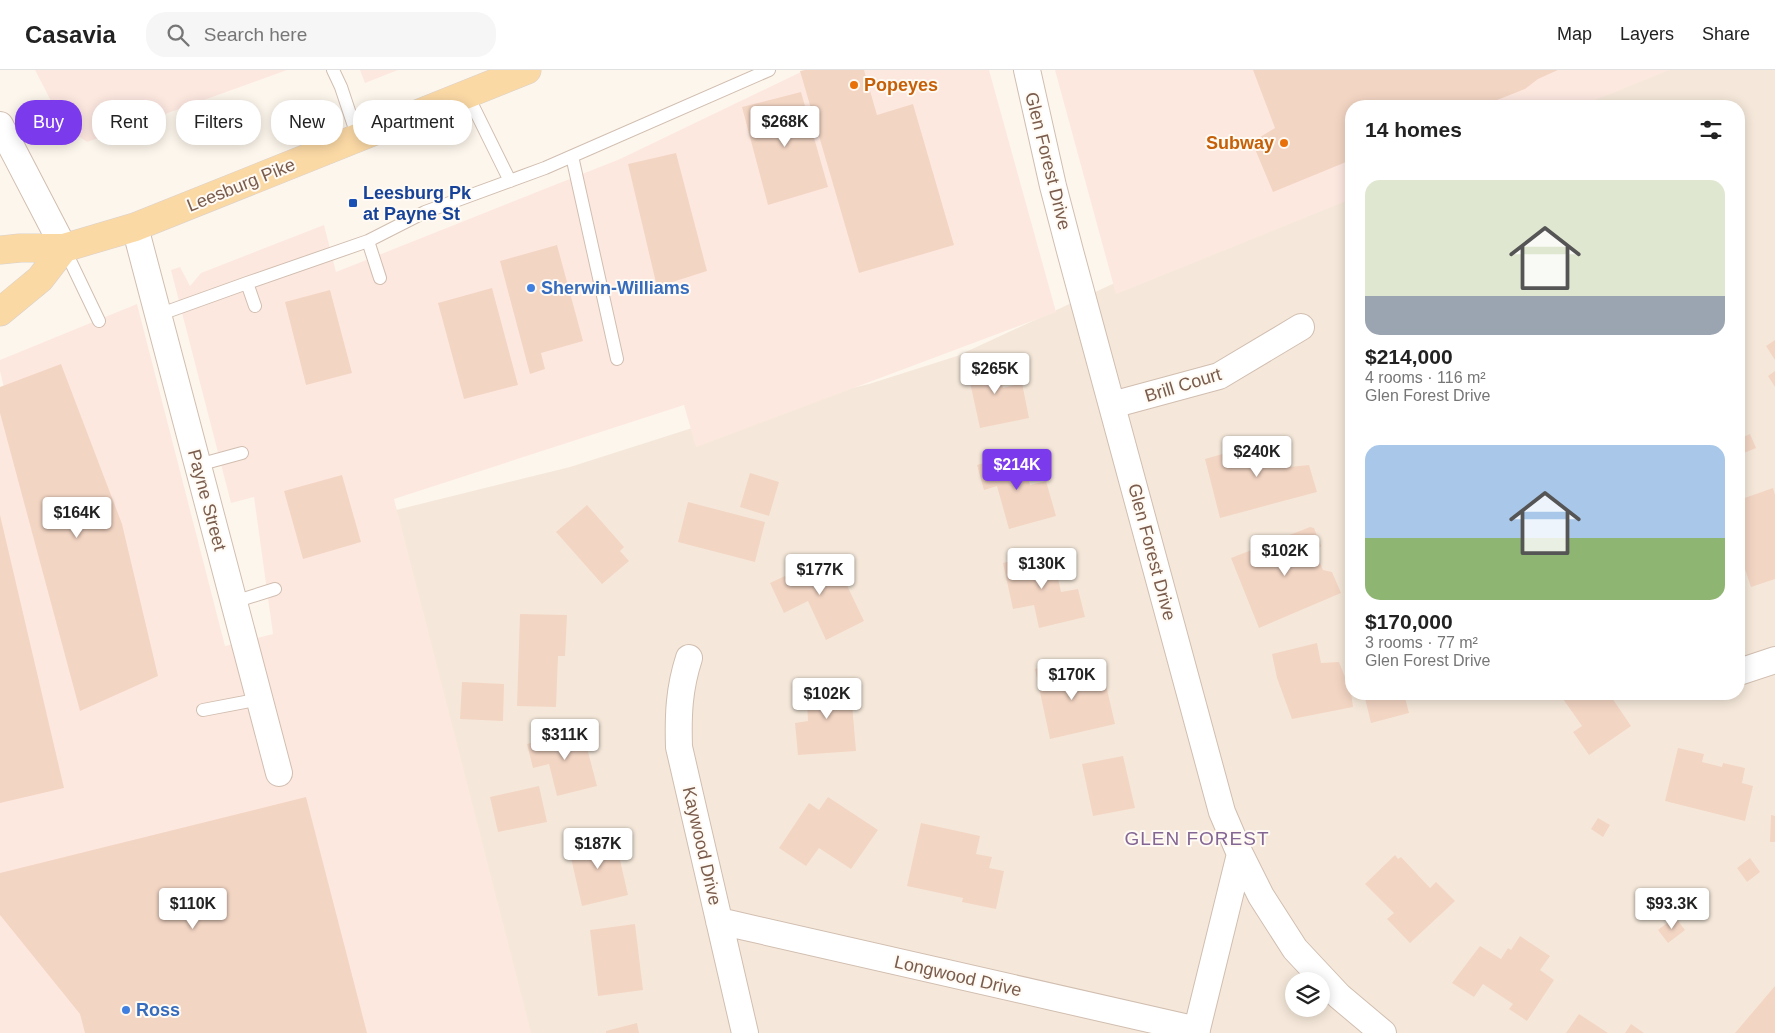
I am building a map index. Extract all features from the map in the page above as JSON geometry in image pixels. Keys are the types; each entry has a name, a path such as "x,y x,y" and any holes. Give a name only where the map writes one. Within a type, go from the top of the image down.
{"main road":[{"name":"Leesburg Pike","path":"452,100 527,70"},
{"name":"Leesburg Pike","path":"0,250 64,248 135,227 353,140"},
{"path":"0,312 40,279 64,248"}],"street":[{"name":"Glen Forest Drive","path":"1027,70 1056,196 1222,812 1261,896 1295,949 1339,996 1383,1033"},
{"path":"0,125 64,248"},
{"name":"Payne Street","path":"135,227 279,773"},
{"name":"Brill Court","path":"1112,405 1219,376 1301,327"},
{"name":"Kaywood Drive","path":"688,658 678,708 679,747 745,1033"},
{"path":"1745,670 1775,660"},
{"path":"1197,1031 1240,854"},
{"name":"Longwood Drive","path":"719,921 1197,1031"}],"lane":[{"path":"333,70 353,123"},
{"path":"158,315 247,282 368,241 425,212 572,156 769,70"},
{"path":"467,94 510,181"},
{"path":"572,156 617,360"},
{"path":"368,241 380,278"},
{"path":"64,248 99,321"},
{"path":"247,282 255,306"},
{"path":"198,465 242,453"},
{"path":"234,602 275,589"},
{"path":"203,710 260,700"}],"shaded area":[{"path":"35,70 287,70 204,100 176,100 176,110 166,114 166,100 92,100 92,140 87,142 82,139 82,100 51,100"},
{"path":"360,70 398,70 365,83"},
{"path":"805,70 989,70 1056,312 696,447 684,405 394,499 531,1033 0,1033 0,390 4,388 0,371 0,360 137,304 225,646 273,634 254,497 231,503 171,270 180,267 190,286 201,273 324,225 336,272 620,159"},
{"path":"1055,70 1669,70 1595,100 1345,100 1345,201 1116,294"},
{"path":"1635,70 1775,70 1775,1033 516,1033 396,510 570,467 711,422 869,384 957,356 1175,255 1345,184 1345,700 1745,700 1745,100 1559,100"}],"building":[{"path":"864,70 877,115 913,104 954,245 859,273 800,71"},
{"path":"1253,70 1558,70 1538,79 1525,89 1497,100 1345,100 1345,162 1273,192 1252,142 1275,128"},
{"path":"801,92 828,187 768,205 742,107"},
{"path":"676,153 707,271 657,287 628,164"},
{"path":"557,245 583,341 541,353 545,369 530,374 500,261"},
{"path":"492,288 518,385 464,399 438,303"},
{"path":"330,290 352,373 306,385 285,302"},
{"path":"1775,340 1775,360 1766,346"},
{"path":"996,357 1003,388 1022,383 1029,418 980,428 966,364"},
{"path":"61,364 122,524 158,676 80,711 0,413 0,387"},
{"path":"1775,371 1775,387 1768,376"},
{"path":"1750,434 1756,448 1745,453 1745,436"},
{"path":"1282,437 1289,467 1309,465 1317,492 1220,518 1205,459"},
{"path":"1021,453 1030,485 1046,481 1056,516 1009,529 997,486 984,490 977,465"},
{"path":"750,473 779,482 769,516 740,507"},
{"path":"342,475 361,542 303,559 284,491"},
{"path":"1773,488 1775,495 1775,579 1751,587 1745,569 1745,498"},
{"path":"688,502 765,522 755,562 678,542"},
{"path":"587,505 624,547 620,551 629,561 602,584 556,532"},
{"path":"0,515 64,788 0,803"},
{"path":"1310,527 1314,528 1321,546 1316,553 1323,570 1332,572 1341,593 1259,628 1231,558"},
{"path":"1052,551 1061,592 1078,589 1085,617 1039,628 1034,605 1013,609 1003,563"},
{"path":"832,554 864,621 826,640 808,601 784,613 770,583"},
{"path":"520,614 567,615 565,656 558,656 556,707 517,706"},
{"path":"1317,643 1321,663 1339,662 1345,677 1345,700 1352,700 1353,707 1292,719 1277,678 1272,654"},
{"path":"1078,659 1085,689 1106,685 1115,724 1050,739 1035,669"},
{"path":"850,681 856,751 798,755 795,723 808,721 806,685"},
{"path":"462,682 504,684 503,721 460,719"},
{"path":"1365,700 1406,700 1409,713 1371,723"},
{"path":"1564,700 1613,700 1631,726 1589,755 1573,732 1582,726"},
{"path":"582,729 597,786 557,796 549,764 533,768 527,744"},
{"path":"1678,748 1704,754 1702,762 1722,767 1723,763 1745,768 1742,783 1753,786 1745,821 1665,801"},
{"path":"1123,756 1135,808 1093,816 1082,764"},
{"path":"539,786 547,822 498,832 490,797"},
{"path":"306,797 367,1033 85,1033 80,1014 0,915 0,873"},
{"path":"828,797 878,830 851,869 819,848 806,866 779,848 809,803 819,810"},
{"path":"1771,815 1775,816 1775,842 1770,842"},
{"path":"1598,818 1610,825 1603,837 1591,829"},
{"path":"921,823 980,836 976,854 992,857 989,868 1004,871 996,909 962,902 963,898 907,886"},
{"path":"614,834 628,895 582,906 568,845"},
{"path":"1395,855 1398,859 1401,857 1430,888 1436,882 1455,901 1410,943 1387,919 1394,913 1365,884"},
{"path":"1750,858 1760,872 1747,882 1737,868"},
{"path":"1675,917 1685,930 1668,943 1658,930"},
{"path":"635,924 643,990 598,996 590,930"},
{"path":"1520,936 1550,956 1540,970 1554,980 1527,1021 1509,1009 1513,1004 1483,984 1474,997 1452,983 1480,946 1501,959 1508,948 1511,950"},
{"path":"1775,986 1775,1033 1735,1033"},
{"path":"1579,1014 1608,1033 1566,1033"},
{"path":"637,1023 639,1033 606,1033 606,1031"},
{"path":"1631,1024 1644,1033 1625,1033"}],"place":[{"name":"Popeyes","path":"854,85"},
{"name":"Subway","path":"1284,143"},
{"name":"Leesburg Pk at Payne St","path":"353,203"},
{"name":"Sherwin-Williams","path":"531,288"},
{"name":"Ross","path":"126,1010"}],"district":[{"name":"GLEN FOREST","path":"1197,838"}]}
